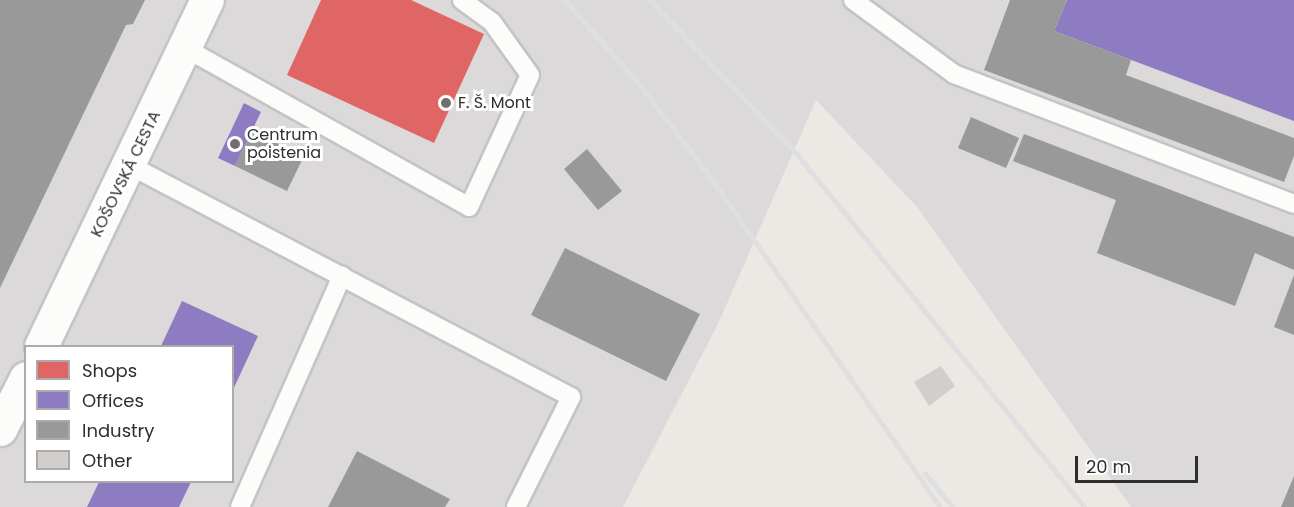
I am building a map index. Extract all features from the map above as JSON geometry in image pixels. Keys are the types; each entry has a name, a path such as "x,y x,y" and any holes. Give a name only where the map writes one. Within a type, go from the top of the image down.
{"street":[{"name":"KOŠOVSKÁ CESTA","path":"42,345 131,166 207,0"},
{"path":"0,429 24,382"}],"lane":[{"path":"185,48 469,207 530,75 492,22 462,0"},
{"path":"853,0 954,74 1294,204"},
{"path":"131,166 571,398 516,507"},
{"path":"240,507 342,276"}],"shaded area":[{"path":"0,0 1294,0 1294,507 1131,507 917,207 816,100 718,324 623,507 0,507"}],"building: Shops":[{"path":"321,0 411,0 484,34 434,143 287,75"}],"building: Offices":[{"path":"1067,0 1294,0 1294,121 1054,31"},
{"name":"Centrum poistenia","path":"244,103 261,112 235,166 218,158"},
{"path":"182,301 258,336 234,388 234,345 161,345"},
{"path":"99,483 191,483 179,507 87,507"}],"building: Industry":[{"path":"0,0 145,0 133,24 126,25 0,288"},
{"path":"1010,0 1067,0 1054,31 1131,60 1126,75 1294,138 1294,156 1284,182 984,70"},
{"path":"971,117 1019,138 1006,168 958,148"},
{"path":"252,131 304,156 287,191 235,166"},
{"path":"1024,134 1294,237 1294,270 1255,253 1235,306 1097,253 1116,200 1013,161"},
{"path":"587,149 622,191 598,210 564,169"},
{"path":"565,248 700,314 666,381 531,315"},
{"path":"1294,275 1294,335 1274,327"},
{"path":"357,451 450,499 445,507 328,507"},
{"path":"1294,476 1294,507 1281,507"}],"building: Other":[{"path":"941,366 955,386 929,406 914,382"}],"railway":[{"path":"565,0 641,86 706,171 940,507"},
{"path":"650,0 796,153 1085,507"},
{"path":"925,473 953,507"}],"place":[{"name":"F. Š. Mont","path":"446,103"},
{"name":"Centrum poistenia","path":"235,144"}]}
